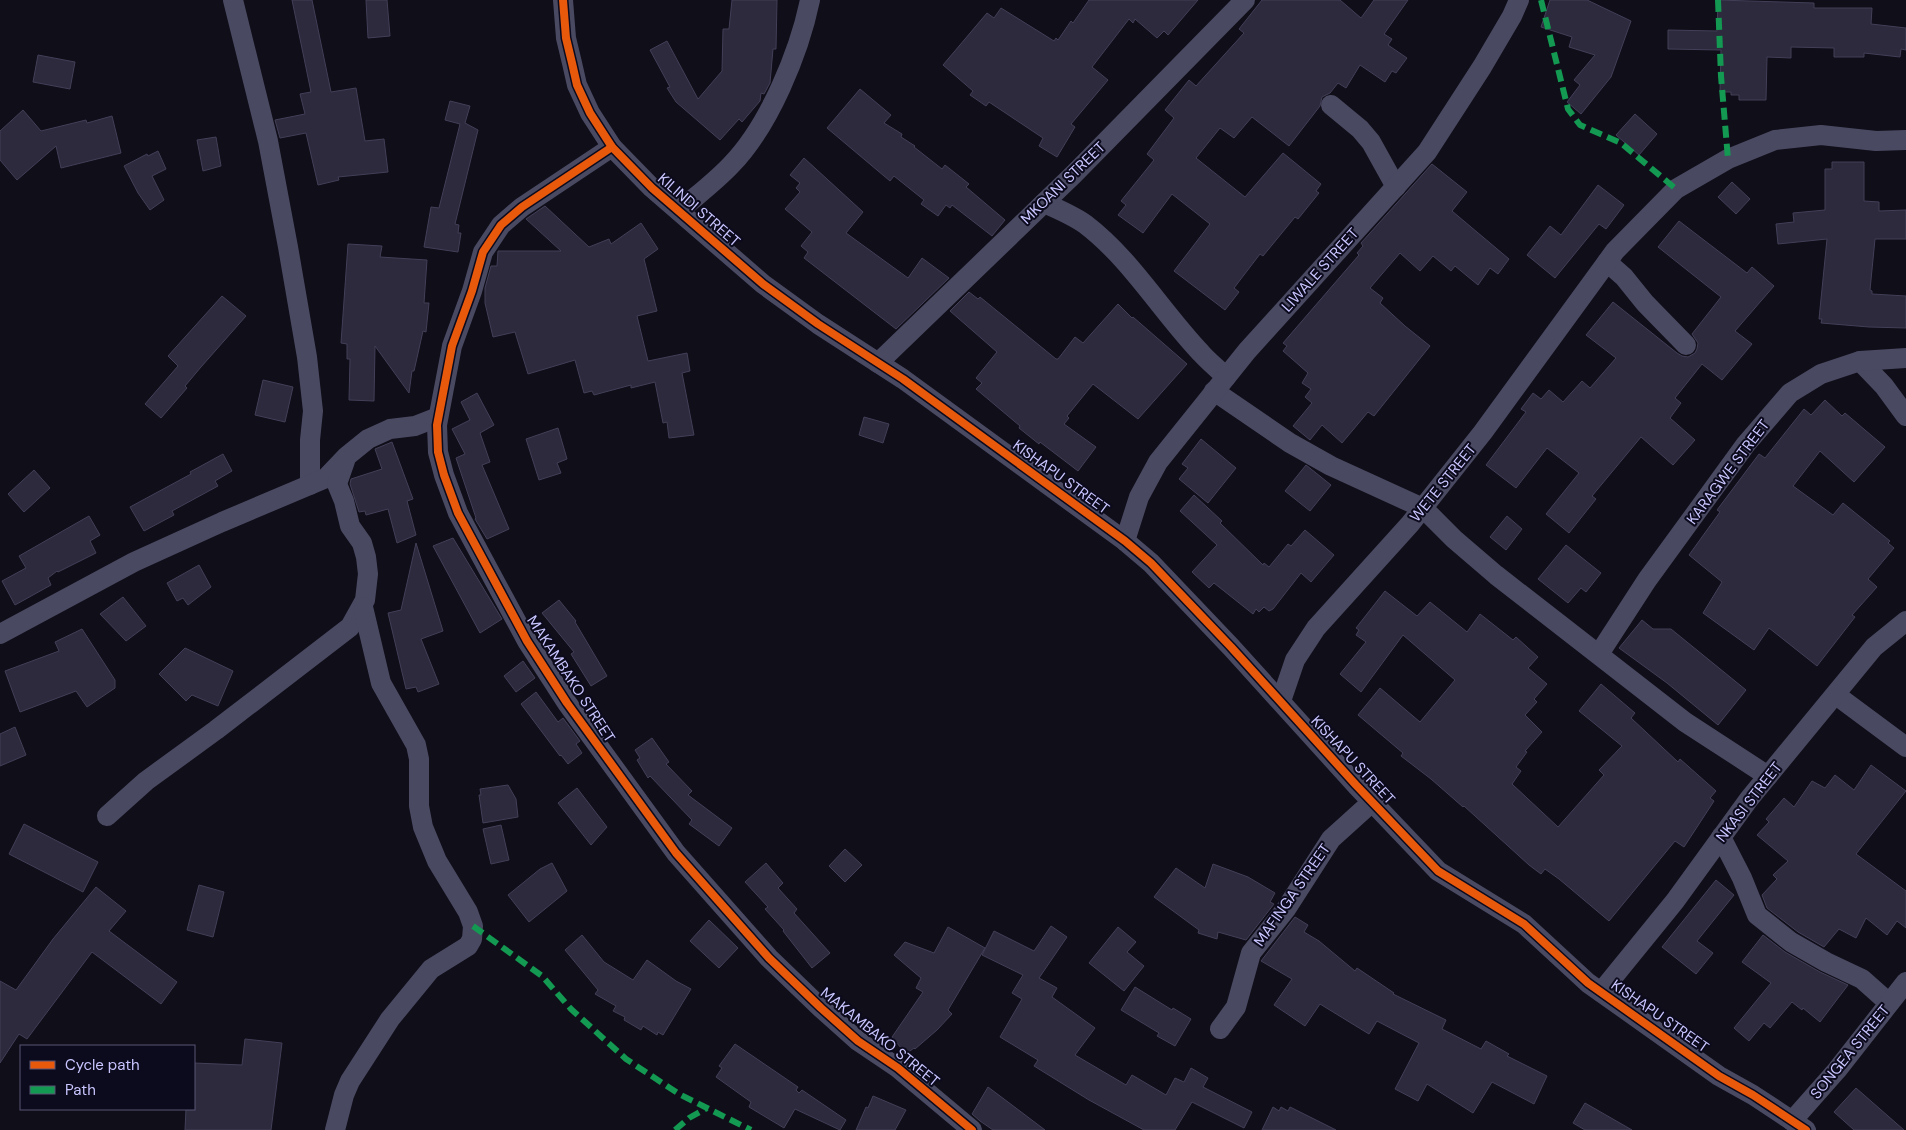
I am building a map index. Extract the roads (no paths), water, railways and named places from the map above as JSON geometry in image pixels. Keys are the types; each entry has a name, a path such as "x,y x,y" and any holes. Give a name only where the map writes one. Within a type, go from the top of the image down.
{"street":[{"path":"233,0 268,141 292,266 307,358 314,411 310,440 310,485"},
{"name":"KILINDI STREET","path":"563,0 566,38 577,86 590,113 612,147 652,188 763,284 818,324 903,378"},
{"path":"679,211 731,165 758,130 788,73 810,0"},
{"name":"MKOANI STREET","path":"878,363 1044,203 1245,0"},
{"name":"LIWALE STREET","path":"1125,541 1139,497 1158,462 1247,351 1427,152 1482,67 1512,16 1519,0"},
{"path":"1332,105 1360,129 1371,142 1396,186"},
{"name":"WETE STREET","path":"1281,702 1295,660 1316,628 1423,508 1483,432 1615,251 1676,189 1728,159 1775,140 1821,135 1876,141 1906,140"},
{"name":"MAKAMBAKO STREET","path":"612,147 522,206 501,225 483,252 472,291 452,346 438,417 438,452 444,475 458,513 527,641 567,703 676,853 768,958 821,1008 858,1041 898,1068 972,1130"},
{"path":"1044,203 1084,223 1101,238 1159,303 1200,353 1220,384 1290,443 1331,466 1423,508 1454,539 1496,575 1686,722 1768,776"},
{"path":"1607,262 1624,277 1686,345"},
{"name":"KARAGWE STREET","path":"1599,654 1647,580 1746,444 1790,393 1821,374 1860,361 1906,358"},
{"path":"1860,361 1884,386 1906,416"},
{"name":"KISHAPU STREET","path":"903,378 1125,541 1151,563 1438,871 1524,924 1588,983 1719,1076 1753,1094 1799,1125"},
{"path":"0,634 134,562 326,478 347,456 368,439 390,429 415,426 438,417"},
{"path":"107,816 146,781 350,627 363,606 368,574 362,544 350,526 344,501 337,484 347,456"},
{"path":"335,1130 344,1095 350,1081 390,1019 431,969 468,946 472,939 473,926 468,912 437,861 423,827 419,806 419,759 416,745 381,684 363,606"},
{"name":"NKASI STREET","path":"1601,992 1675,901 1749,799 1836,696 1874,647 1906,621"},
{"path":"1836,696 1906,747"},
{"name":"MAFINGA STREET","path":"1220,1029 1236,1007 1252,953 1286,909 1331,839 1372,802"},
{"path":"1722,837 1757,915 1791,942 1826,962 1862,979 1889,1003"},
{"name":"SONGEA STREET","path":"1799,1125 1837,1070 1906,982"}]}
